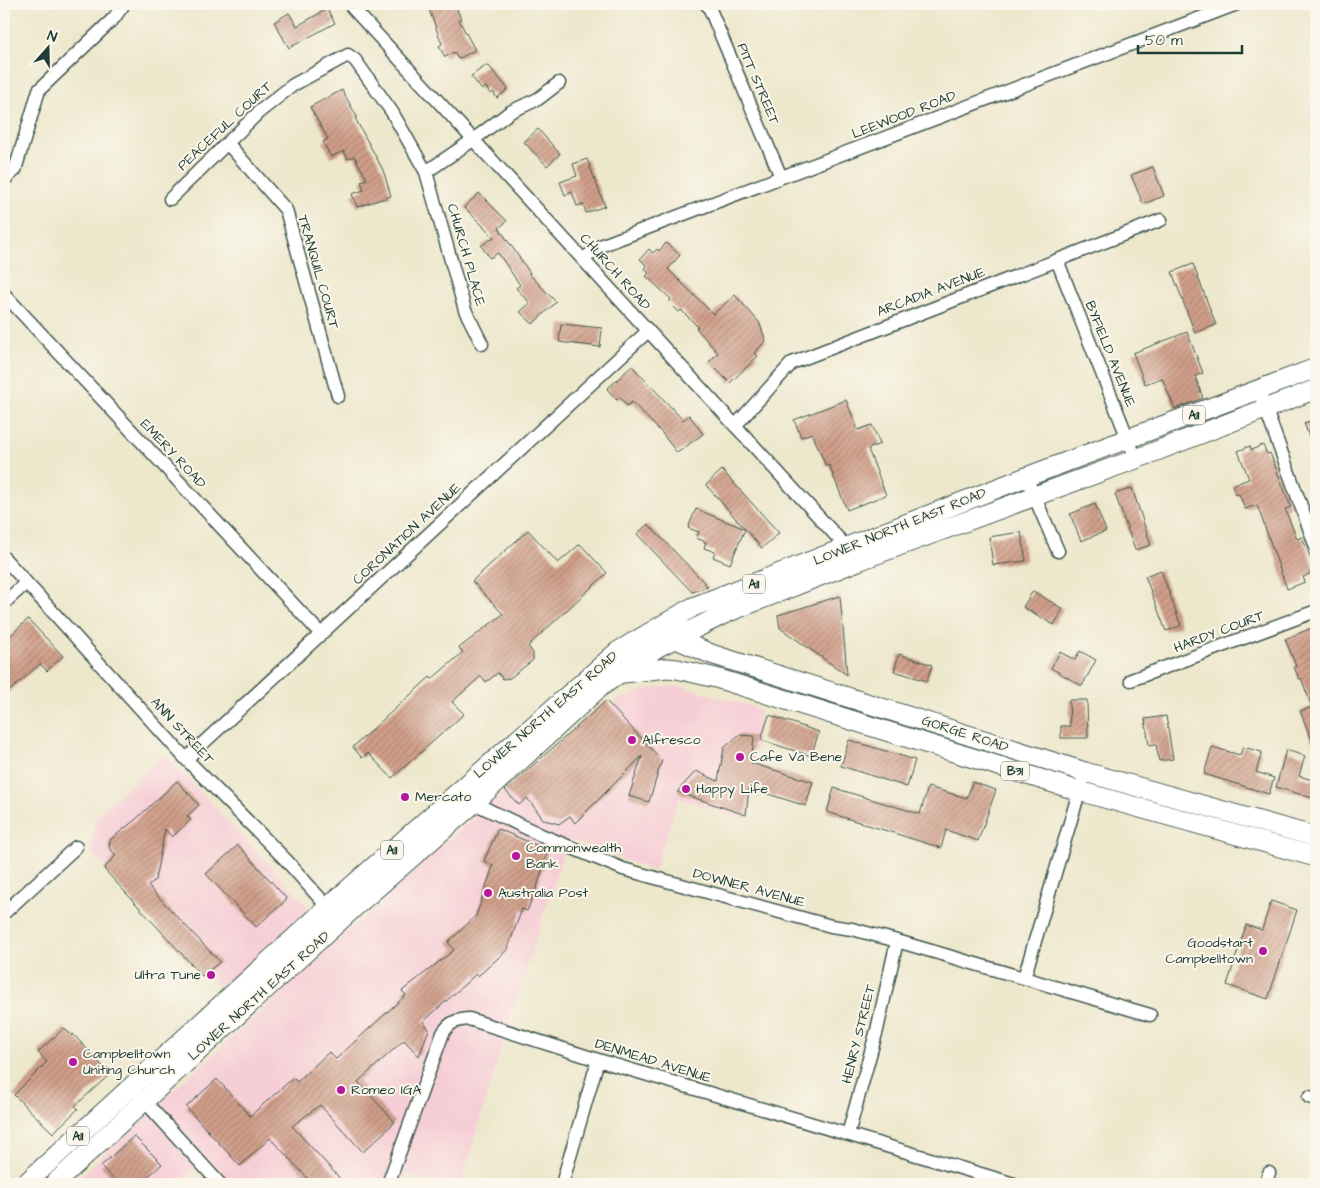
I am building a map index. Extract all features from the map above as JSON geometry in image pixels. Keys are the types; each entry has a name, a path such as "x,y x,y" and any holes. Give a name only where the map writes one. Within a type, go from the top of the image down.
{"main road":[{"name":"LOWER NORTH EAST ROAD","path":"853,554 1026,477 1316,368"},
{"name":"LOWER NORTH EAST ROAD","path":"54,1184 600,687 658,647 669,631 694,607 1034,497 1266,410 1316,389"},
{"name":"LOWER NORTH EAST ROAD","path":"25,1184 328,907 587,677 617,652 669,631"},
{"name":"GORGE ROAD","path":"669,631 682,652 716,678"},
{"name":"GORGE ROAD","path":"669,631 711,654 1085,772 1316,837"},
{"name":"GORGE ROAD","path":"621,674 667,668 716,678 1079,791 1316,857"}],"street":[{"path":"4,180 14,170 39,90 114,18 124,4"},
{"name":"CHURCH ROAD","path":"349,4 853,554"},
{"name":"LEEWOOD ROAD","path":"584,259 600,246 1238,4"},
{"name":"PITT STREET","path":"711,5 781,178"},
{"name":"PEACEFUL COURT","path":"170,199 259,112 293,84 348,55 356,60"},
{"name":"CHURCH PLACE","path":"356,60 392,112 426,172 465,310 482,344"},
{"path":"426,172 474,140 510,112 538,100 559,83"},
{"name":"TRANQUIL COURT","path":"228,144 286,210 338,396"},
{"name":"ARCADIA AVENUE","path":"735,426 792,363 1161,220"},
{"name":"BYFIELD AVENUE","path":"1057,260 1136,459"},
{"name":"EMERY ROAD","path":"4,294 320,634"},
{"name":"CORONATION AVENUE","path":"186,759 648,331"},
{"path":"1259,391 1316,547"},
{"path":"1026,477 1058,551"},
{"name":"ANN STREET","path":"4,558 186,759 286,860 341,921"},
{"path":"4,603 26,583"},
{"name":"HARDY COURT","path":"1131,680 1316,611"},
{"path":"1024,978 1085,772"},
{"name":"DOWNER AVENUE","path":"474,803 550,839 623,869 831,926 852,929 897,941 1150,1015"},
{"path":"4,913 76,847"},
{"name":"HENRY STREET","path":"848,1134 877,1030 897,941"},
{"name":"DENMEAD AVENUE","path":"388,1184 443,1033 449,1024 458,1020 469,1019 598,1060 1014,1184"},
{"path":"562,1184 598,1060"},
{"path":"131,1087 220,1184"}],"shaded area":[{"path":"680,686 760,709 748,821 679,798 654,871 568,839 510,1018 461,1184 437,1184 407,1174 403,1184 232,1184 207,1157 178,1184 71,1184 491,801 619,699 654,688"},
{"path":"164,754 311,909 223,991 91,853 95,817"}],"building":[{"path":"427,4 455,4 461,19 459,20 475,50 458,59 454,52 445,57 439,46 442,44"},
{"path":"327,9 335,23 289,48 274,22 289,13 297,26"},
{"path":"485,66 489,66 508,89 497,98 493,92 490,94 486,87 482,90 471,76"},
{"path":"342,90 383,170 391,196 357,207 352,194 364,190 361,181 367,179 354,156 348,159 344,151 331,157 323,142 328,139 310,107"},
{"path":"538,129 560,154 547,166 524,142"},
{"path":"587,159 605,206 586,213 583,204 577,206 572,192 565,195 560,182 577,176 573,164"},
{"path":"1153,167 1164,196 1143,204 1131,175"},
{"path":"479,193 507,221 499,228 529,274 556,302 533,324 520,312 530,303 516,288 520,285 498,253 490,258 481,246 494,237 464,207"},
{"path":"666,243 680,255 668,269 713,314 735,295 759,322 766,341 754,353 758,356 730,383 709,362 718,353 696,328 698,327 681,310 679,312 669,302 671,299 646,276 649,273 645,269 647,266 640,259 649,249 653,253 657,249 659,251"},
{"path":"1193,264 1216,325 1195,333 1172,272"},
{"path":"561,324 602,328 600,347 559,342"},
{"path":"1187,332 1203,373 1195,376 1203,398 1175,409 1162,378 1145,384 1133,353"},
{"path":"632,366 683,420 689,415 703,434 677,453 662,433 632,402 627,406 620,397 617,400 607,389"},
{"path":"846,400 858,430 872,425 880,444 868,449 886,495 847,510 829,465 826,466 812,433 801,437 794,420"},
{"path":"1316,419 1316,453 1315,453 1304,423"},
{"path":"1263,445 1267,454 1270,453 1291,507 1285,509 1297,539 1302,537 1316,571 1303,577 1305,582 1287,589 1257,505 1245,509 1239,494 1236,495 1232,485 1249,479 1238,451 1250,446 1251,450"},
{"path":"722,470 779,533 762,548 706,485"},
{"path":"1132,488 1151,545 1135,550 1115,494"},
{"path":"1095,504 1106,531 1081,541 1070,514"},
{"path":"696,509 745,529 730,564 713,557 715,552 704,548 706,542 696,538 699,532 688,528"},
{"path":"648,524 708,587 692,592 637,534"},
{"path":"528,530 558,563 580,544 607,573 528,646 533,653 533,660 510,678 503,679 498,673 486,682 481,676 452,702 464,714 392,778 368,753 362,758 353,747 430,677 432,679 463,652 459,648 503,614 472,581"},
{"path":"1021,532 1026,561 993,565 989,537"},
{"path":"1161,570 1181,626 1166,631 1145,576"},
{"path":"1033,591 1063,609 1054,625 1023,607"},
{"path":"840,596 847,675 780,628 778,615"},
{"path":"28,619 63,656 47,671 40,664 4,696 4,642"},
{"path":"1312,628 1316,638 1316,751 1300,711 1312,707 1301,678 1299,679 1294,667 1296,666 1285,639"},
{"path":"1080,651 1096,660 1082,686 1051,668 1060,652 1075,660"},
{"path":"899,654 932,665 927,681 894,671"},
{"path":"1069,700 1087,700 1088,738 1061,738 1061,726 1070,726"},
{"path":"606,701 662,760 649,802 629,796 642,756 575,823 570,816 559,824 544,820 527,798 519,805 505,790"},
{"path":"769,715 819,732 811,756 761,740"},
{"path":"1166,716 1173,759 1159,761 1156,744 1149,745 1145,719"},
{"path":"739,735 754,736 751,763 813,782 806,806 749,788 746,815 677,792 696,771 718,781 724,748"},
{"path":"849,740 915,760 907,787 841,766"},
{"path":"1212,747 1240,755 1243,747 1262,752 1256,772 1274,778 1269,794 1204,774"},
{"path":"1286,750 1305,756 1299,776 1316,781 1316,799 1276,787"},
{"path":"177,781 199,805 187,816 191,820 172,837 165,829 155,880 148,886 220,962 202,976 104,869 116,855 109,848 110,840 135,820"},
{"path":"972,782 996,790 978,841 946,830 941,848 827,812 834,788 920,814 928,787 967,798"},
{"path":"498,829 548,850 538,884 527,911 522,909 507,950 478,976 476,974 423,1022 429,1029 419,1056 404,1040 358,1082 395,1122 363,1152 320,1105 292,1126 345,1184 313,1184 270,1138 240,1166 186,1107 217,1079 250,1116 293,1078 297,1082 329,1052 336,1059 406,995 402,991 454,950 448,942 476,916 493,866 484,861"},
{"path":"238,845 287,899 256,927 206,874"},
{"path":"1271,901 1297,910 1268,999 1227,985 1246,925 1262,930"},
{"path":"64,1028 72,1036 73,1034 110,1074 75,1106 78,1109 53,1133 14,1095 47,1062 38,1052"},
{"path":"134,1136 162,1164 140,1184 118,1184 101,1166"}],"place":[{"name":"Alfresco","path":"632,740"},
{"name":"Cafe Va Bene","path":"740,757"},
{"name":"Happy Life","path":"686,789"},
{"name":"Mercato","path":"405,797"},
{"name":"Commonwealth Bank","path":"516,856"},
{"name":"Australia Post","path":"488,893"},
{"name":"Goodstart Campbelltown","path":"1263,951"},
{"name":"Ultra Tune","path":"211,975"},
{"name":"Campbelltown Uniting Church","path":"73,1062"},
{"name":"Romeo IGA","path":"341,1090"}]}
